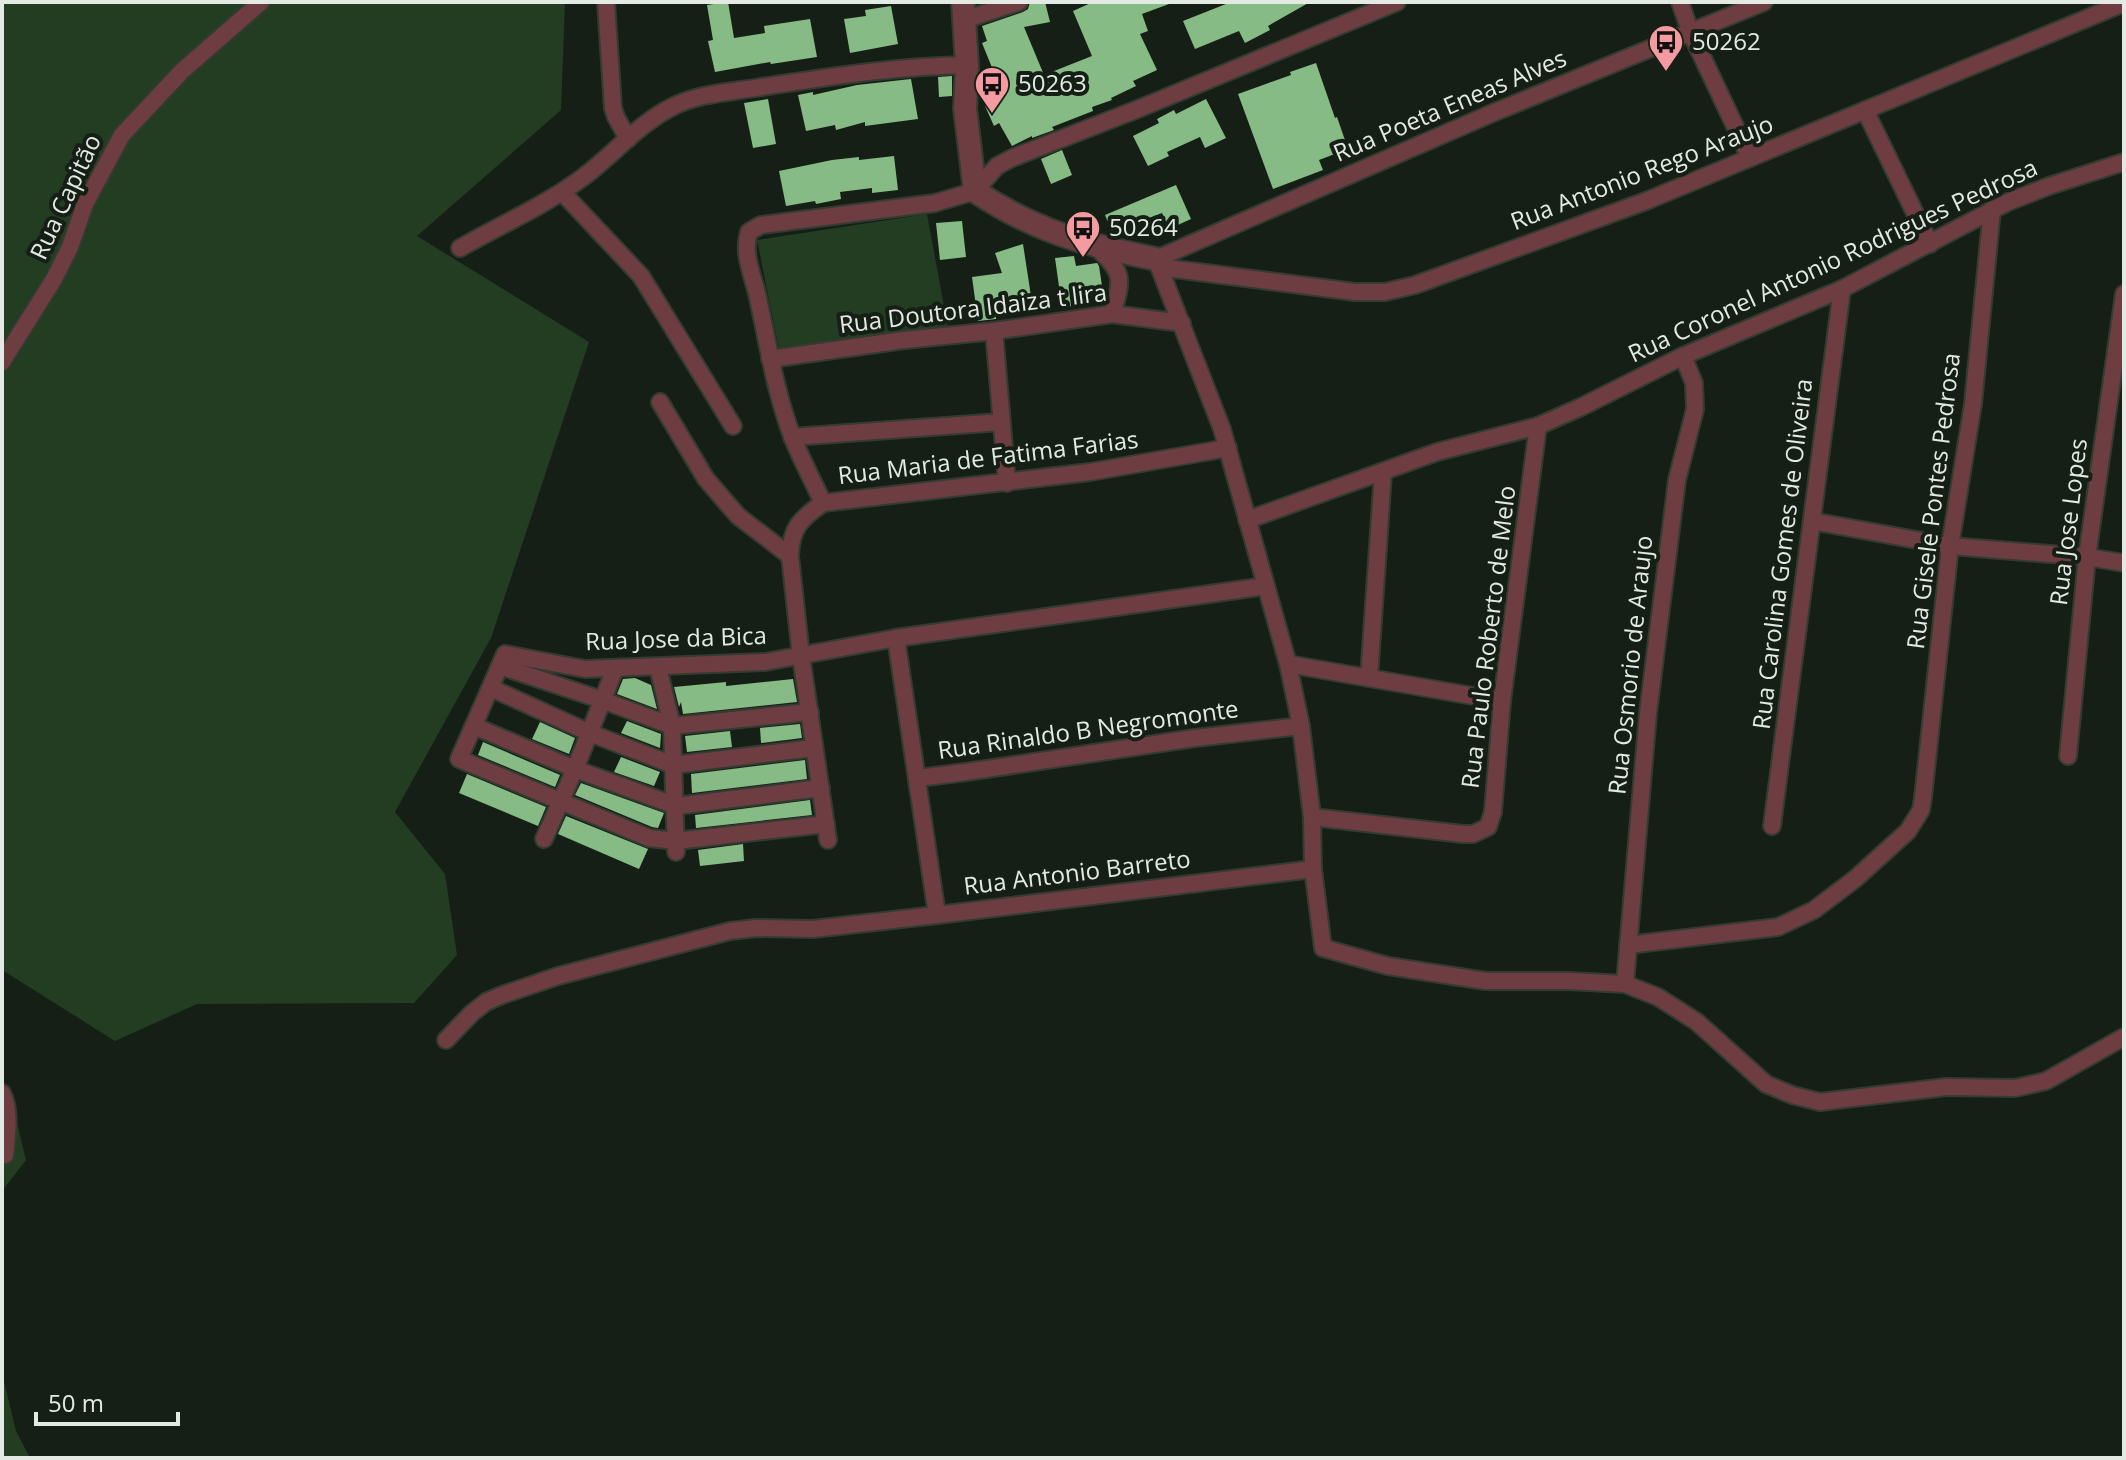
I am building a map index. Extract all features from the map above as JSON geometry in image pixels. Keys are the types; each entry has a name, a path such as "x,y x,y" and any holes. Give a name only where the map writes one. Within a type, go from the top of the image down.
{"street":[{"name":"Rua Capitão","path":"2,362 54,279 70,247 85,204 122,135 182,71 261,2"},
{"path":"606,2 613,108 628,139"},
{"path":"975,191 965,109 967,65 964,11 1019,2"},
{"path":"823,503 792,437 778,393 747,258 749,232 761,225 935,203 975,191 997,166 1012,158 1152,104 1397,2"},
{"path":"1680,2 1690,31 1750,158"},
{"name":"Rua Poeta Eneas Alves","path":"1157,263 1495,112 1764,2"},
{"name":"Rua Antonio Rego Araujo","path":"1157,263 1355,292 1385,292 1415,285 1603,217 2124,3"},
{"path":"460,248 562,192 659,114 686,100 797,82 967,65"},
{"path":"1865,110 1930,244"},
{"name":"Rua Coronel Antonio Rodrigues Pedrosa","path":"1247,520 1437,452 1538,426 1683,356 1842,289 1992,209 2049,186 2124,162"},
{"path":"975,191 1026,222 1096,247 1157,263 1228,448 1288,664 1301,726 1323,948 1388,966 1486,981 1625,984 1658,997 1697,1022 1766,1084 1820,1102 1946,1087 2015,1088 2046,1081 2124,1037"},
{"path":"562,192 641,276 733,426"},
{"name":"Rua Gisele Pontes Pedrosa","path":"1628,945 1778,927 1804,916 1835,896 1908,831 1918,816 1923,798 1950,546 1973,404 1992,209"},
{"path":"1096,247 1118,272 1119,289 1112,314"},
{"name":"Rua Carolina Gomes de Oliveira","path":"1772,826 1842,289"},
{"name":"Rua Jose Lopes","path":"2068,756 2087,557 2124,294"},
{"name":"Rua Doutora Idaiza t lira","path":"770,359 1112,314 1182,323"},
{"path":"994,331 1007,483"},
{"name":"Rua Osmorio de Araujo","path":"1625,984 1648,713 1670,531 1677,480 1695,409 1694,383 1683,356"},
{"path":"660,402 706,479 738,516 790,556"},
{"path":"792,437 1001,422"},
{"name":"Rua Paulo Roberto de Melo","path":"1312,817 1463,834 1480,832 1488,827 1493,812 1502,701 1538,426"},
{"name":"Rua Maria de Fatima Farias","path":"676,847 827,832 790,556 795,530 801,520 823,503 1104,470 1228,448"},
{"path":"1369,678 1383,473"},
{"path":"1812,521 1950,546 2124,563"},
{"path":"896,638 1266,586"},
{"name":"Rua Jose da Bica","path":"503,660 585,669 765,662 896,638"},
{"name":"Rua Rinaldo B Negromonte","path":"896,638 918,778 1301,726"},
{"path":"658,667 672,726 676,847 561,803 459,759 503,660 672,726 810,712"},
{"path":"1288,664 1502,701"},
{"path":"544,839 615,669"},
{"path":"491,688 590,733 673,765 814,748"},
{"path":"474,726 575,769 676,806 821,788"},
{"name":"Rua Antonio Barreto","path":"918,778 937,915 1313,869"},
{"path":"446,1040 472,1013 502,995 558,976 730,931 813,929 937,915"},
{"path":"2,1093 8,1126 5,1155"}],"green space":[{"path":"2,2 565,2 561,110 417,236 589,342 491,638 395,812 445,874 457,955 414,1003 197,1004 115,1041 2,970"},
{"path":"927,214 948,328 779,349 757,240"},
{"path":"2,1089 12,1102 26,1160 2,1191"},
{"path":"2,1373 16,1431 30,1458 2,1458"}],"building":[{"path":"728,2 734,38 765,33 764,26 810,19 817,57 715,72 708,41 713,40 707,5"},
{"path":"1030,2 1045,2 1050,22 1024,27 1044,75 1092,56 1073,11 1093,2 1169,4 1142,14 1148,31 1140,34 1157,70 1133,81 1136,86 1112,100 1092,107 1093,111 1012,146 999,123 994,126 985,106 999,100 988,72 993,70 982,43 987,41 982,26 1023,12"},
{"path":"1231,2 1310,2 1245,43 1239,31 1195,49 1183,21"},
{"path":"891,6 898,44 850,53 844,19 866,16 865,10"},
{"path":"1316,63 1348,149 1319,160 1323,170 1273,189 1238,94"},
{"path":"952,76 952,96 939,97 938,77"},
{"path":"911,79 918,119 865,126 865,122 836,130 835,125 806,131 798,95"},
{"path":"768,99 776,144 753,148 744,103"},
{"path":"1206,99 1226,138 1205,148 1200,137 1167,152 1169,156 1148,166 1133,136 1159,123 1157,119 1174,110 1176,114"},
{"path":"1062,150 1072,175 1051,184 1041,159"},
{"path":"894,156 898,190 872,193 872,188 840,192 841,199 786,206 779,171 832,160"},
{"path":"1176,185 1191,219 1169,229 1162,213 1112,232 1105,215"},
{"path":"962,221 966,257 940,260 936,223"},
{"path":"1023,244 1033,309 978,321 972,277 1002,273 995,253"},
{"path":"1074,256 1076,266 1097,263 1104,299 1062,308 1055,258"},
{"path":"635,678 651,685 657,709 617,694 623,679"},
{"path":"793,679 797,702 683,714 674,687 726,682 726,686"},
{"path":"627,721 661,734 660,748 621,733"},
{"path":"540,722 575,738 569,754 532,739"},
{"path":"800,724 802,738 761,743 760,728"},
{"path":"730,731 732,747 687,752 685,736"},
{"path":"483,742 560,775 555,787 478,755"},
{"path":"621,757 660,772 654,786 614,772"},
{"path":"805,760 807,779 692,793 691,774"},
{"path":"467,774 546,807 538,826 459,793"},
{"path":"581,783 664,813 658,828 575,795"},
{"path":"810,800 812,815 696,828 695,815"},
{"path":"566,816 648,849 639,869 558,834"},
{"path":"743,844 744,861 700,866 698,850"}],"place":[{"name":"50262","path":"1666,73"},
{"name":"50263","path":"992,115"},
{"name":"50264","path":"1083,259"}]}
